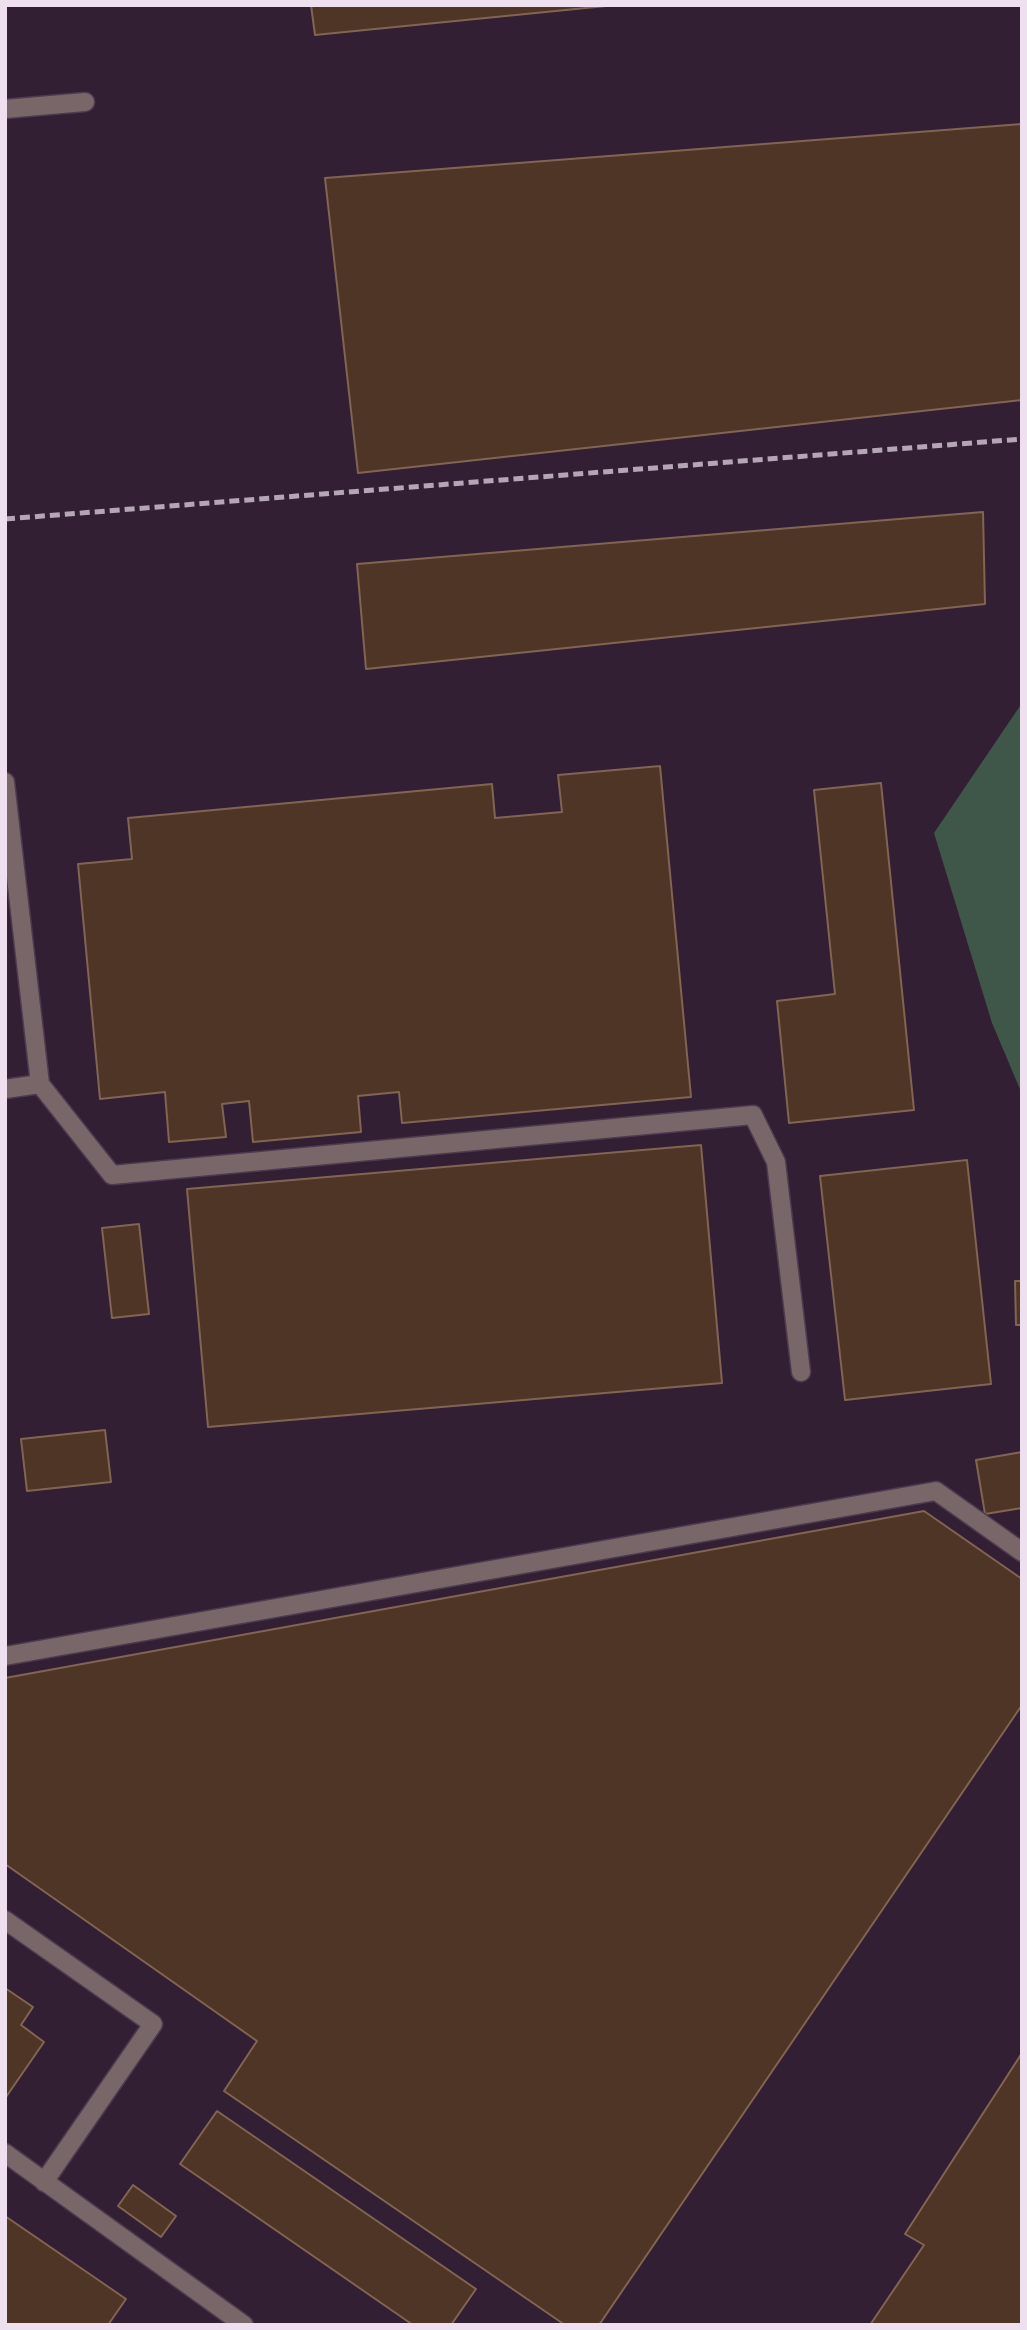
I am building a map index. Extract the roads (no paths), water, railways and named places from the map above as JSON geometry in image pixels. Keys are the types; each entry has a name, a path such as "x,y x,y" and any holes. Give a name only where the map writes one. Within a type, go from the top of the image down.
{"lane":[{"path":"5,108 85,102"},
{"path":"5,782 40,1084 112,1175 753,1115 776,1162 801,1372"},
{"path":"5,1089 40,1084"},
{"path":"5,1656 936,1491 1022,1552"},
{"path":"5,1920 153,2024 44,2182"},
{"path":"5,2153 244,2325"}],"railway":[{"path":"5,519 1022,439"}]}
